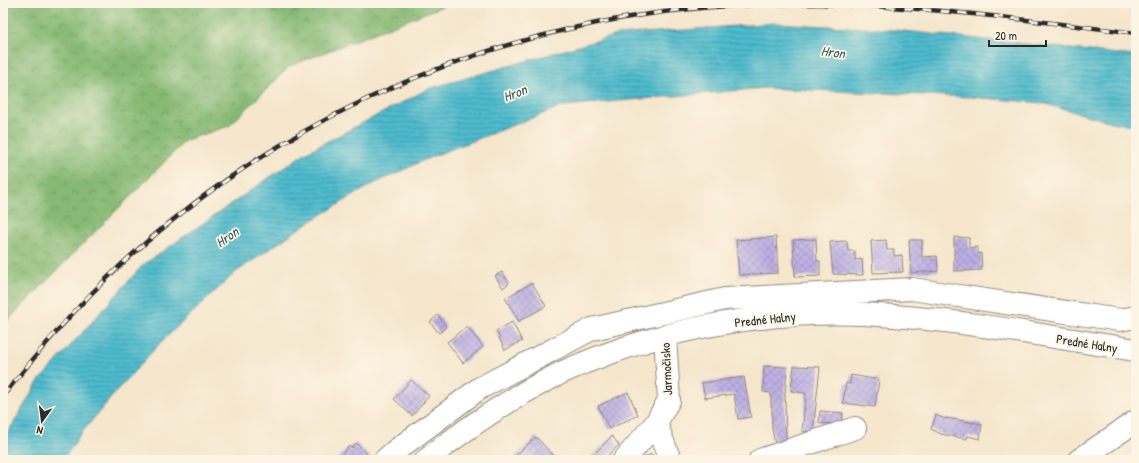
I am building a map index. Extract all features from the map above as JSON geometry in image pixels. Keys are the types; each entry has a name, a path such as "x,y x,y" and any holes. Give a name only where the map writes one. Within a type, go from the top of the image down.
{"street":[{"path":"385,460 480,388 592,328 725,299 912,289 1120,320 1136,317"},
{"name":"Predné Halny","path":"426,460 485,416 556,375 614,351 665,336 714,325 755,319 814,314 860,315 923,319 1136,350"},
{"name":"Jarmočisko","path":"624,460 656,423 669,400 665,336"},
{"path":"1079,460 1136,421"},
{"path":"656,423 670,460"},
{"path":"760,460 855,428"}],"green space":[{"path":"3,3 451,3 290,66 229,126 186,140 6,322 3,341"}],"water":[{"name":"Hron","path":"776,23 895,30 1136,56 1136,126 1116,123 1042,103 970,97 765,88 563,106 431,157 371,185 306,224 236,272 160,343 120,387 79,436 63,460 3,460 3,441 38,382 143,265 305,153 428,89 617,35"}],"building":[{"path":"776,237 778,273 739,275 736,240"},
{"path":"954,237 969,238 969,248 978,247 978,254 981,253 982,270 954,271"},
{"path":"816,239 817,261 820,261 820,276 795,277 793,240"},
{"path":"886,240 887,250 894,250 894,256 902,255 903,272 873,273 871,241"},
{"path":"909,240 922,240 922,257 937,256 938,271 911,273"},
{"path":"847,241 848,251 855,251 855,260 862,259 863,275 833,274 830,242"},
{"path":"502,272 509,283 503,288 495,276"},
{"path":"532,283 546,306 519,321 505,298"},
{"path":"438,315 446,327 439,333 430,322"},
{"path":"512,322 522,341 505,350 496,331"},
{"path":"467,326 483,347 463,363 447,342"},
{"path":"764,366 787,367 785,394 786,443 775,445 772,428 771,393 763,392"},
{"path":"794,366 820,367 813,432 802,431 806,393 791,391"},
{"path":"851,375 879,380 875,407 843,403 846,383 850,384"},
{"path":"744,377 751,417 738,419 734,394 705,398 702,383"},
{"path":"411,380 429,396 412,416 394,399"},
{"path":"628,392 638,415 609,429 598,406"},
{"path":"820,411 843,413 842,423 819,423"},
{"path":"936,415 945,419 982,424 980,439 968,436 967,439 941,434 931,429"},
{"path":"612,436 619,445 603,460 594,460 591,457"},
{"path":"536,437 556,458 554,460 518,460 515,456"},
{"path":"356,443 370,457 368,460 337,460 349,446 351,448"},
{"path":"652,454 655,460 639,460"}],"railway":[{"path":"3,396 52,337 103,282 173,220 249,165 329,118 413,78 501,47 591,24 684,10 777,4 822,4 957,12 1136,33"}]}
